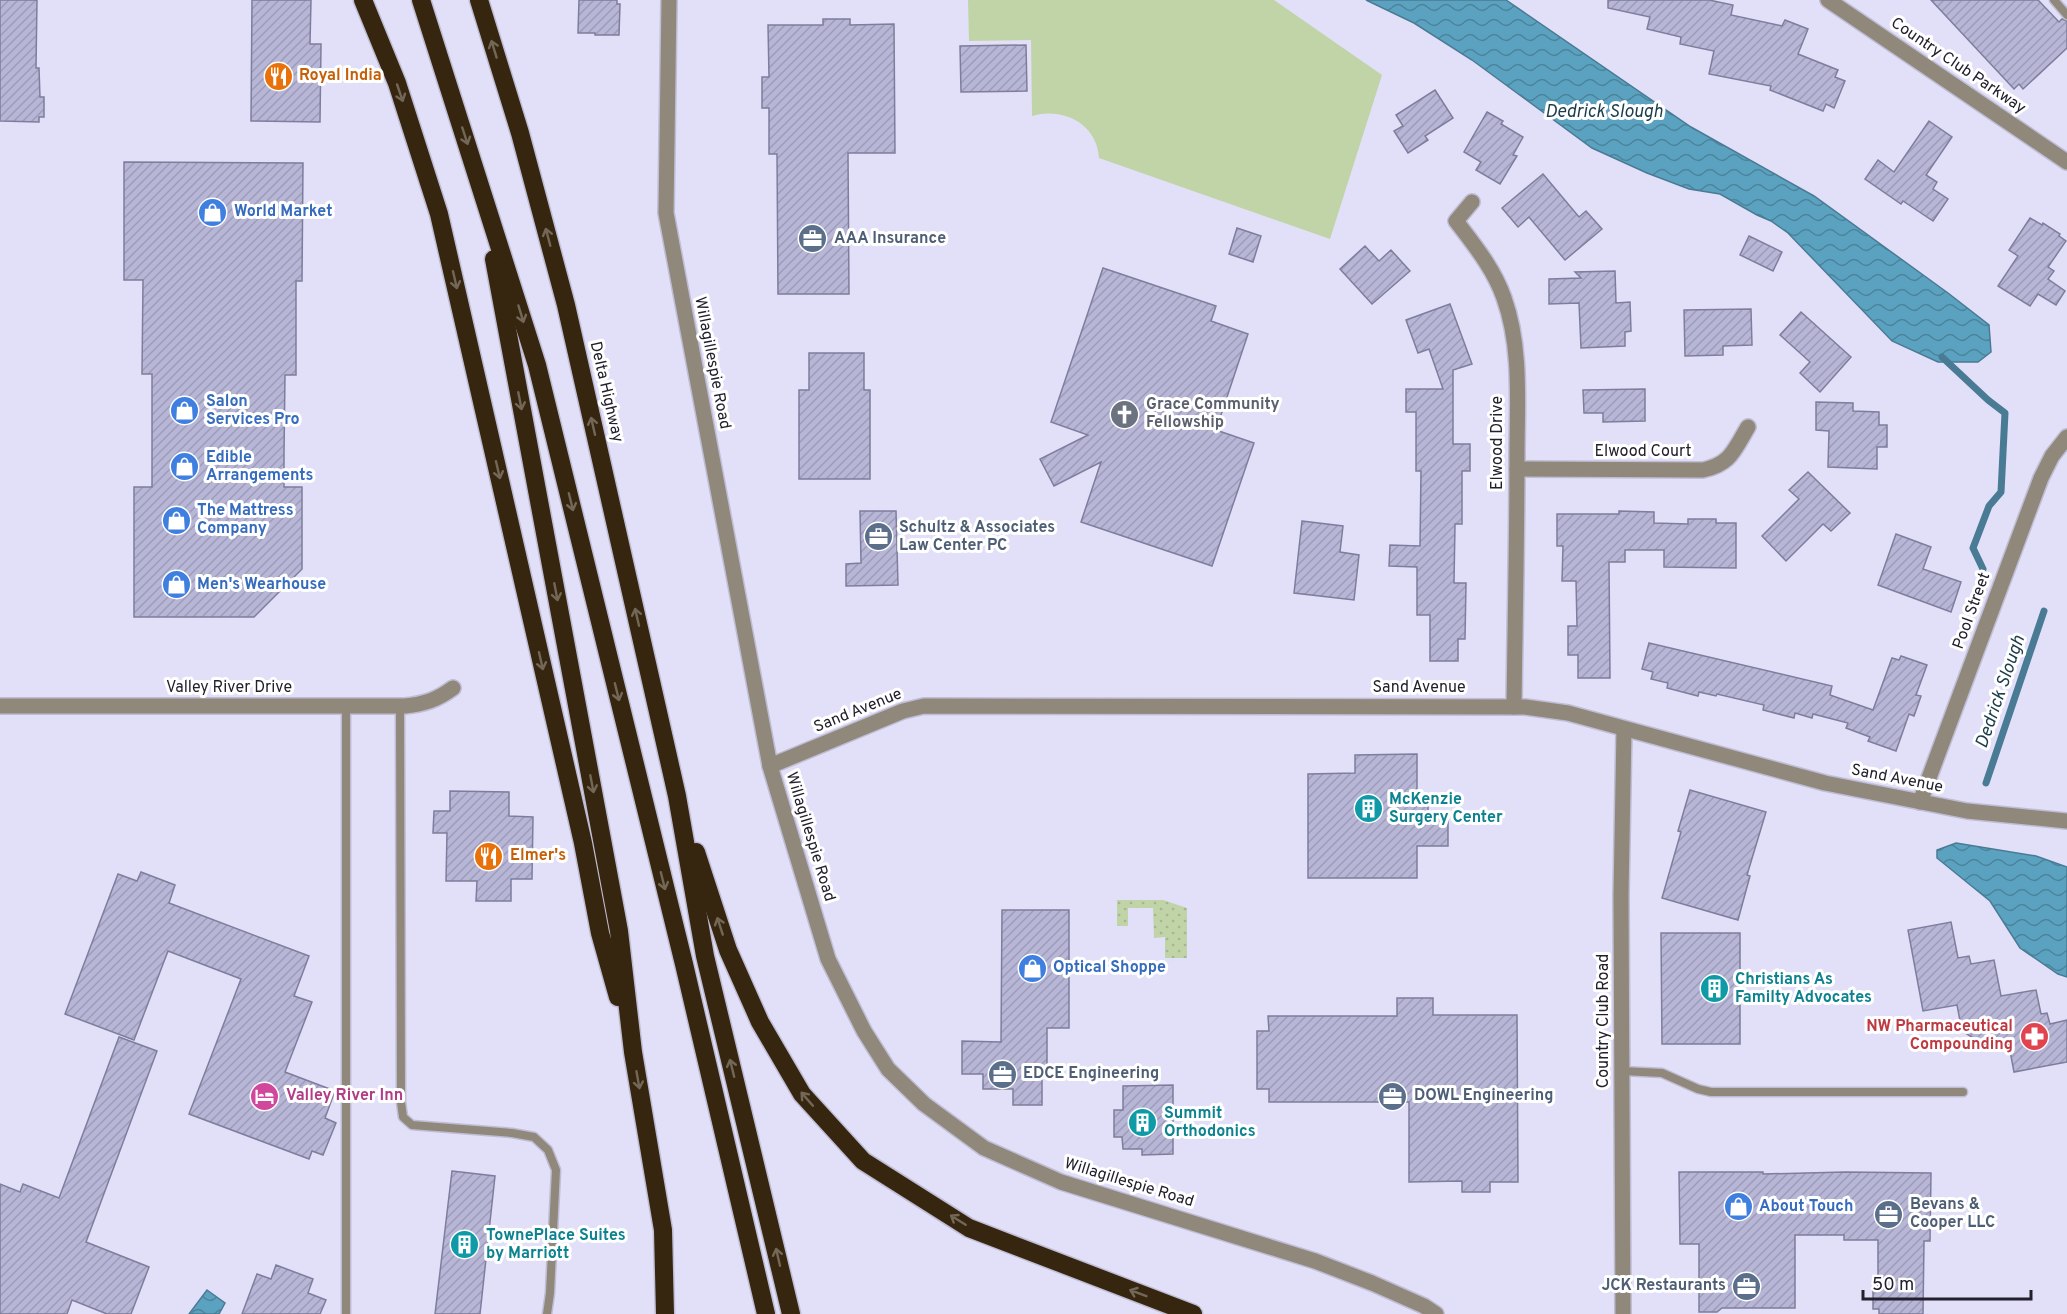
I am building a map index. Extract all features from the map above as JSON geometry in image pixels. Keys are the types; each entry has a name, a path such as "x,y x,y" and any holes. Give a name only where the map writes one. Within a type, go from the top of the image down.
{"highway":[{"path":"363,0 397,83 439,214 583,843 600,933 633,1052"},
{"path":"421,0 537,365 681,953 766,1314"},
{"name":"Delta Highway","path":"479,0 520,133 566,305 677,796"},
{"path":"479,178 619,931 633,1052 663,1230 665,1314"},
{"path":"677,796 705,956 791,1314"},
{"path":"677,796 728,950 760,1022 802,1094 863,1161 969,1227 1193,1314"}],"street":[{"name":"Willagillespie Road","path":"669,0 666,213 770,766 828,959 864,1031 888,1069 924,1104 984,1148 1061,1182 1315,1261 1372,1283 1424,1306 1436,1314"},
{"name":"Country Club Parkway","path":"1828,0 2067,162"},
{"name":"Elwood Drive","path":"1472,202 1456,221 1492,271 1504,297 1512,326 1516,387 1517,469 1515,707"},
{"name":"Elwood Court","path":"1517,469 1709,469 1723,464 1728,459 1748,427"},
{"name":"Pool Street","path":"1920,802 2041,477 2052,456 2067,437"},
{"name":"Valley River Drive","path":"0,706 400,706 422,704 439,699 453,688"},
{"name":"Sand Avenue","path":"770,766 903,711 924,706 1515,707 1568,714 1825,783 1987,813 2067,821"},
{"name":"Country Club Road","path":"1623,1314 1621,895 1624,729"}],"lane":[{"path":"2054,0 2067,15"},
{"path":"346,706 346,1314"},
{"path":"400,706 400,984 403,1117 412,1125 512,1133 534,1137 548,1150 556,1170 547,1314"},
{"path":"1622,1071 1662,1073 1698,1089 1711,1092 1964,1092"}],"green space":[{"path":"968,0 1274,0 1382,75 1330,239 1099,158 1092,135 1076,120 1055,114 1032,116 1031,40 969,41"},
{"path":"1117,900 1163,900 1187,908 1187,958 1165,958 1165,937 1154,938 1153,908 1128,908 1128,926 1117,926"}],"water":[{"name":"Dedrick Slough","path":"1366,0 1506,0 1691,127 1814,196 1948,293 1989,325 1991,352 1978,362 1938,362 1892,341 1788,233 1771,221 1720,194 1689,189 1592,148 1472,60 1414,23"},
{"path":"1956,843 2036,856 2067,867 2067,977 2058,974 2020,948 1990,901 1937,858 1937,850"},
{"path":"207,1290 225,1303 219,1314 189,1314"}],"building":[{"path":"0,0 37,0 36,68 39,68 40,97 44,97 44,117 39,117 39,122 0,121"},
{"path":"252,0 311,0 310,44 321,44 320,122 251,121"},
{"path":"579,0 617,0 617,4 620,4 619,35 578,33"},
{"path":"1608,0 1709,0 1733,5 1731,15 1782,26 1785,20 1808,29 1798,54 1838,70 1835,77 1845,81 1834,108 1826,104 1823,111 1770,90 1771,86 1709,74 1714,51 1680,44 1681,37 1647,29 1650,17 1608,8"},
{"path":"1931,0 2038,0 2059,22 2062,19 2067,21 2067,48 2023,89 2019,84 2014,89"},
{"path":"823,19 850,19 850,25 894,24 895,153 848,153 849,294 778,294 777,154 769,154 769,108 762,108 762,77 769,77 768,25 823,25"},
{"path":"1026,45 1027,91 961,92 960,46"},
{"path":"1435,90 1453,118 1425,136 1428,140 1408,153 1394,131 1403,126 1396,115"},
{"path":"1487,112 1503,121 1501,124 1523,137 1513,155 1517,156 1500,184 1476,170 1481,162 1464,152"},
{"path":"1929,121 1952,137 1926,175 1937,182 1933,189 1948,199 1933,221 1903,201 1901,204 1865,179 1878,160 1894,172"},
{"path":"124,162 303,163 302,281 296,281 296,375 285,375 284,454 284,487 302,487 302,569 254,617 134,617 134,487 152,487 152,374 142,374 143,280 124,280"},
{"path":"1543,174 1579,217 1586,211 1602,229 1565,260 1529,217 1518,227 1502,208"},
{"path":"2030,218 2042,225 2043,223 2060,234 2059,236 2066,241 2048,267 2054,271 2048,279 2065,291 2056,305 2038,294 2030,306 1998,286 2018,256 2009,250"},
{"path":"1237,228 1261,236 1253,262 1229,254"},
{"path":"1749,236 1782,252 1773,271 1740,255"},
{"path":"1365,246 1379,261 1391,250 1410,271 1372,304 1340,269"},
{"name":"Grace Community Fellowship","path":"1103,268 1216,306 1211,321 1248,334 1216,430 1254,443 1212,566 1081,522 1101,462 1054,486 1040,459 1088,435 1051,422"},
{"path":"1615,271 1616,303 1630,302 1631,331 1625,332 1625,346 1581,348 1579,303 1549,304 1549,279 1581,278 1575,272"},
{"path":"1450,304 1472,364 1453,370 1453,444 1470,444 1470,471 1462,471 1462,524 1455,524 1454,583 1466,583 1465,639 1458,639 1458,661 1430,661 1430,615 1417,615 1417,567 1389,566 1390,545 1420,546 1421,471 1416,471 1416,412 1406,412 1406,389 1443,389 1429,349 1418,353 1406,320"},
{"path":"1751,309 1752,345 1723,346 1723,355 1685,356 1684,310"},
{"path":"1801,312 1851,357 1820,392 1800,373 1810,362 1780,335"},
{"path":"809,353 864,353 864,390 870,390 870,479 799,479 799,390 809,390"},
{"path":"1645,389 1645,421 1603,422 1603,413 1584,413 1583,390"},
{"path":"1816,402 1853,403 1853,411 1879,412 1879,425 1887,425 1887,447 1877,447 1877,469 1828,467 1829,431 1816,430"},
{"path":"1808,472 1850,513 1831,531 1823,524 1786,561 1762,536 1799,499 1789,490"},
{"name":"Schultz & Associates Law Center PC","path":"860,511 896,511 898,585 846,586 846,564 861,563"},
{"path":"1619,511 1654,512 1654,523 1688,524 1688,519 1716,519 1716,523 1736,523 1736,568 1664,567 1664,550 1625,550 1625,562 1609,562 1610,678 1578,678 1578,655 1568,655 1568,626 1577,626 1576,581 1562,581 1563,546 1557,546 1557,514 1619,514"},
{"path":"1302,521 1343,526 1340,552 1359,555 1354,600 1294,593"},
{"path":"1896,534 1931,547 1923,569 1961,582 1951,612 1878,585"},
{"path":"1649,643 1832,686 1830,695 1873,710 1892,658 1899,660 1901,656 1927,665 1916,695 1921,696 1914,716 1909,714 1896,751 1868,741 1870,737 1846,728 1848,723 1813,714 1812,718 1795,713 1794,718 1763,710 1764,705 1717,694 1716,696 1699,692 1698,696 1667,688 1668,683 1651,679 1653,672 1642,669"},
{"name":"McKenzie Surgery Center","path":"1417,754 1417,799 1428,799 1428,819 1448,819 1448,846 1417,846 1417,878 1308,878 1308,774 1355,773 1355,755"},
{"path":"1690,790 1766,812 1747,875 1750,876 1738,920 1662,898 1681,832 1678,831"},
{"name":"Elmer's","path":"450,791 509,792 509,816 533,817 532,879 511,879 511,901 476,901 477,881 446,881 447,833 433,833 434,811 450,811"},
{"name":"Valley River Inn","path":"141,872 175,885 169,903 309,956 294,996 312,1002 285,1072 335,1091 325,1118 336,1123 323,1155 312,1151 309,1159 189,1114 241,979 168,951 134,1040 65,1014 118,874 137,881"},
{"name":"Optical Shoppe","path":"1002,910 1069,910 1069,1028 1047,1028 1047,1073 1042,1073 1042,1105 1013,1105 1013,1089 983,1089 983,1074 962,1074 962,1041 1001,1042"},
{"path":"1951,922 1958,958 1969,956 1971,964 1994,960 2001,996 2036,990 2041,1014 2047,1013 2050,1024 2067,1020 2067,1062 2014,1072 2008,1040 1983,1044 1962,1031 1957,1005 1923,1011 1908,930"},
{"name":"Christians As Familty Advocates","path":"1661,933 1740,933 1740,1044 1662,1044"},
{"name":"DOWL Engineering","path":"1397,998 1433,998 1433,1015 1517,1015 1518,1182 1490,1182 1490,1192 1462,1192 1462,1181 1409,1182 1409,1102 1269,1102 1269,1089 1257,1089 1257,1031 1269,1031 1268,1016 1397,1016"},
{"path":"119,1037 157,1051 86,1242 149,1267 131,1314 107,1314 72,1300 67,1314 0,1314 0,1184 20,1192 23,1184 59,1198"},
{"name":"Summit Orthodonics","path":"1173,1085 1173,1154 1142,1155 1142,1149 1123,1149 1122,1137 1114,1137 1114,1110 1123,1110 1123,1086"},
{"name":"TownePlace Suites by Marriott","path":"452,1171 495,1176 480,1314 435,1314"},
{"path":"1679,1172 1931,1173 1930,1241 1924,1241 1923,1314 1879,1314 1879,1309 1873,1309 1873,1290 1878,1290 1878,1240 1844,1240 1844,1235 1795,1235 1795,1308 1722,1308 1717,1312 1699,1312 1699,1244 1680,1244"},
{"path":"276,1265 313,1279 308,1293 326,1300 320,1314 242,1314 257,1274 271,1279"}],"waterway":[{"name":"Dedrick Slough","path":"1942,357 2005,413 2001,492 1989,506 1973,548 1983,569"},
{"name":"Dedrick Slough","path":"1986,783 2044,611"}],"place":[{"name":"Royal India","path":"278,76"},
{"name":"World Market","path":"213,212"},
{"name":"AAA Insurance","path":"813,239"},
{"name":"Salon Services Pro","path":"185,411"},
{"name":"Grace Community Fellowship","path":"1125,414"},
{"name":"Edible Arrangements","path":"185,467"},
{"name":"The Mattress Company","path":"176,520"},
{"name":"Schultz & Associates Law Center PC","path":"878,537"},
{"name":"Men's Wearhouse","path":"176,585"},
{"name":"McKenzie Surgery Center","path":"1368,809"},
{"name":"Elmer's","path":"489,856"},
{"name":"Optical Shoppe","path":"1032,968"},
{"name":"Christians As Familty Advocates","path":"1714,989"},
{"name":"NW Pharmaceutical Compounding","path":"2034,1036"},
{"name":"EDCE Engineering","path":"1002,1074"},
{"name":"Valley River Inn","path":"265,1096"},
{"name":"DOWL Engineering","path":"1393,1096"},
{"name":"Summit Orthodonics","path":"1143,1123"},
{"name":"About Touch","path":"1738,1207"},
{"name":"Bevans & Cooper LLC","path":"1889,1214"},
{"name":"TownePlace Suites by Marriott","path":"465,1245"},
{"name":"JCK Restaurants","path":"1747,1286"}]}
